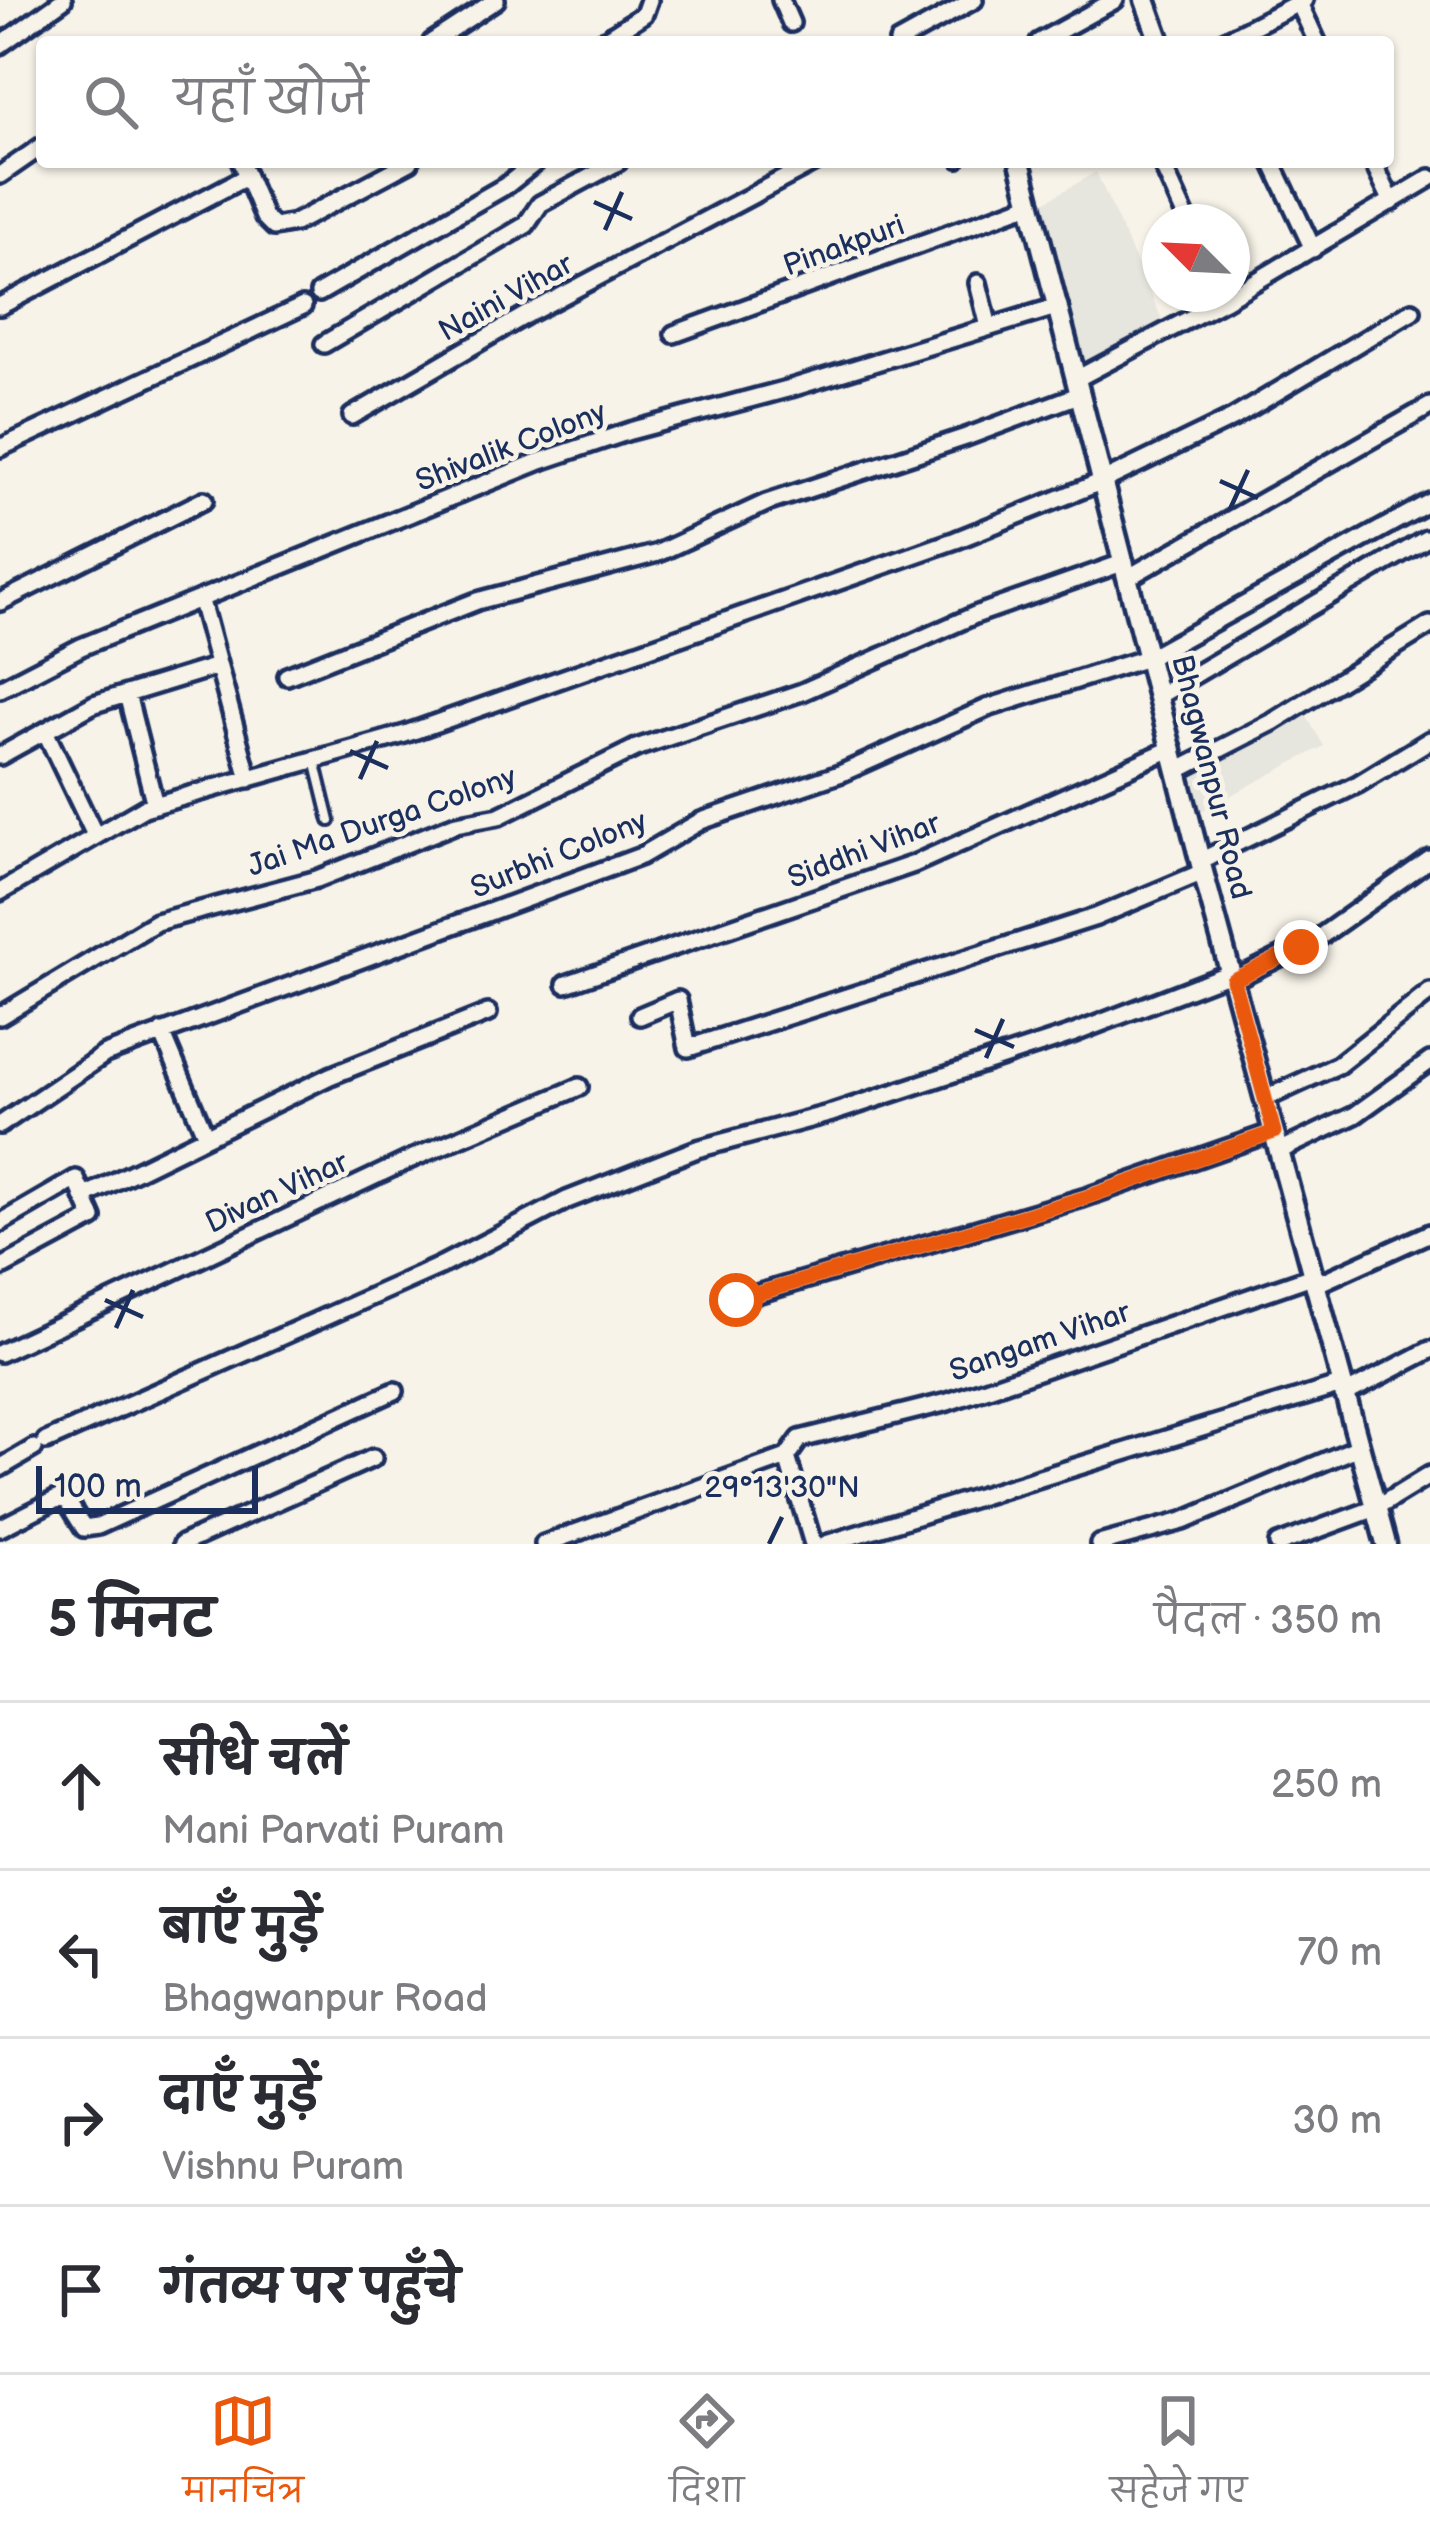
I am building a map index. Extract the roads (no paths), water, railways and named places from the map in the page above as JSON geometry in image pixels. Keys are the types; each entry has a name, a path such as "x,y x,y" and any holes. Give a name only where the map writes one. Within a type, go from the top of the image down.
{"street":[{"path":"0,45 63,0"},
{"path":"441,36 496,0"},
{"path":"611,36 644,14 649,0"},
{"path":"781,0 791,23"},
{"path":"909,36 974,0"},
{"path":"1050,36 1115,0"},
{"path":"1145,0 1158,36"},
{"path":"1234,36 1301,1 1315,36"},
{"path":"0,175 36,150"},
{"path":"0,306 244,169 264,217 274,227 295,223 399,168"},
{"path":"319,293 507,185 528,168"},
{"path":"324,344 526,224 540,204 607,168"},
{"name":"Naini Vihar","path":"352,416 526,315 804,168"},
{"name":"Bhagwanpur Road","path":"1021,168 1202,867 1386,1544"},
{"path":"1164,168 1180,204"},
{"path":"1275,168 1313,249"},
{"path":"1376,168 1392,202"},
{"path":"1250,282 1430,178"},
{"name":"Pinakpuri","path":"674,334 1030,204"},
{"path":"978,283 989,327"},
{"name":"Shivalik Colony","path":"0,689 81,647 538,462 1059,306"},
{"path":"0,448 303,307"},
{"path":"0,892 126,816 155,805 405,734 916,555 1103,481 1233,418 1412,311"},
{"path":"286,676 477,601 658,553 766,503 966,437 1080,386 1198,312"},
{"name":"Jai Ma Durga Colony","path":"0,1016 156,922 317,879 456,824 499,816 636,748 802,692 975,615 1127,570 1430,406"},
{"path":"0,602 204,500"},
{"name":"Surbhi Colony","path":"0,1125 94,1060 162,1032 641,856 701,821 842,773 987,708 1150,657 1430,502"},
{"path":"1160,695 1426,539"},
{"path":"201,602 249,779"},
{"path":"1179,770 1274,722 1430,625"},
{"path":"0,756 80,710 218,666"},
{"path":"127,694 155,805"},
{"path":"45,731 94,835"},
{"path":"640,1016 678,1000 688,1048 1096,917 1202,867 1430,740"},
{"name":"Siddhi Vihar","path":"566,984 914,864 1173,748"},
{"path":"0,1468 40,1445 440,1266 567,1200 698,1149 832,1113 1232,976 1317,939 1430,859"},
{"path":"1264,1099 1338,1065 1430,992"},
{"path":"83,1197 330,1076 488,1013"},
{"path":"162,1032 205,1134"},
{"path":"736,1300 1355,1115 1430,1060"},
{"name":"Divan Vihar","path":"0,1351 411,1159 579,1087"},
{"path":"0,1223 76,1179 93,1218 0,1268"},
{"name":"Sangam Vihar","path":"544,1544 787,1457 800,1439 948,1402 1316,1279 1430,1233"},
{"path":"826,1544 1342,1390 1430,1350"},
{"path":"0,1528 59,1498 67,1502 87,1536 98,1526 395,1390"},
{"path":"1099,1544 1183,1521 1359,1448"},
{"path":"787,1457 814,1544"},
{"path":"182,1544 373,1458"},
{"path":"1278,1544 1376,1508 1430,1475"}],"lane":[{"path":"315,760 330,821"}]}
